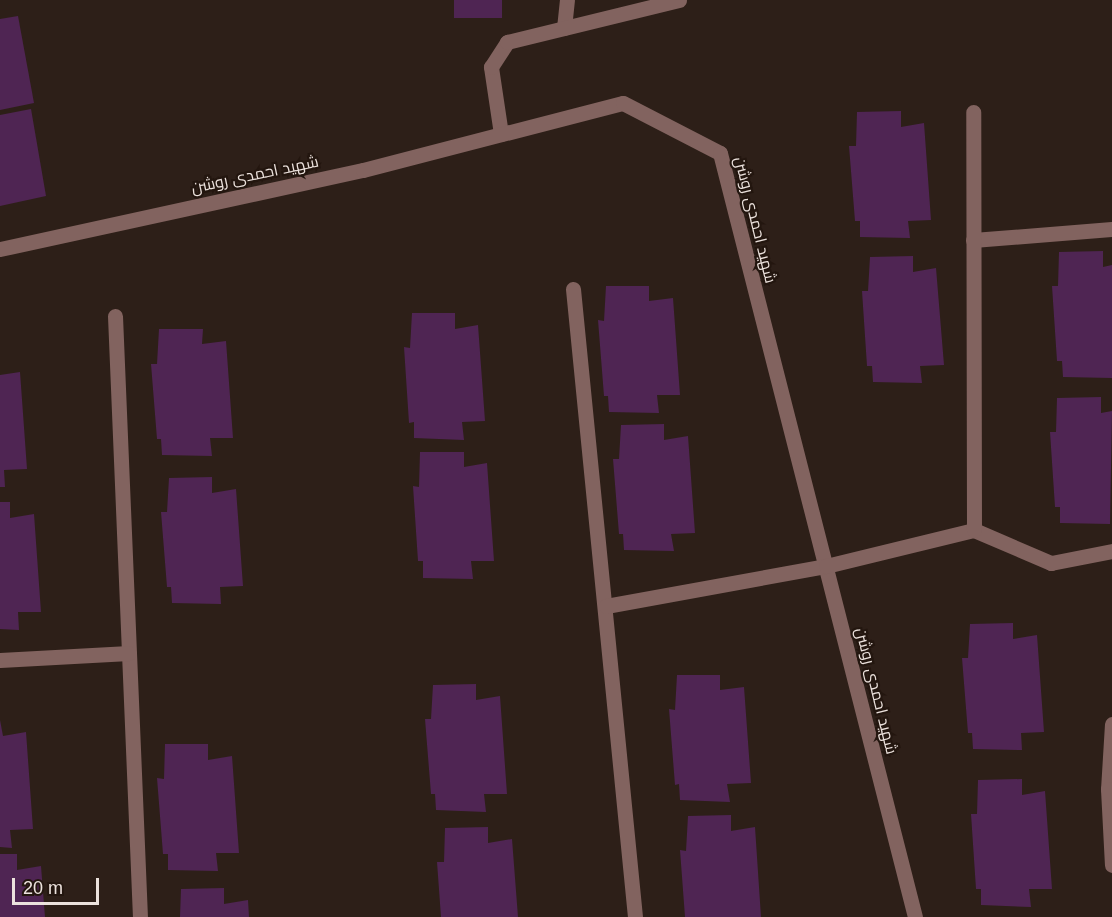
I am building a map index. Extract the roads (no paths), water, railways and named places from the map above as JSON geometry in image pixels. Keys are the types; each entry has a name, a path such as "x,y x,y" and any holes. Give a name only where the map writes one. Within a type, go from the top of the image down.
{"street":[{"path":"564,28 567,0"},
{"path":"501,134 491,67 497,54 507,42 679,0"},
{"name":"شهید احمدی روشن","path":"0,249 363,170 623,103 720,153 915,917"},
{"path":"973,112 974,530"},
{"path":"973,240 1112,229"},
{"path":"573,289 635,917"},
{"path":"115,316 140,917"},
{"path":"606,606 826,566 974,530 1051,563 1112,551"},
{"path":"0,660 129,653"},
{"path":"1112,724 1108,779 1112,865"}]}
